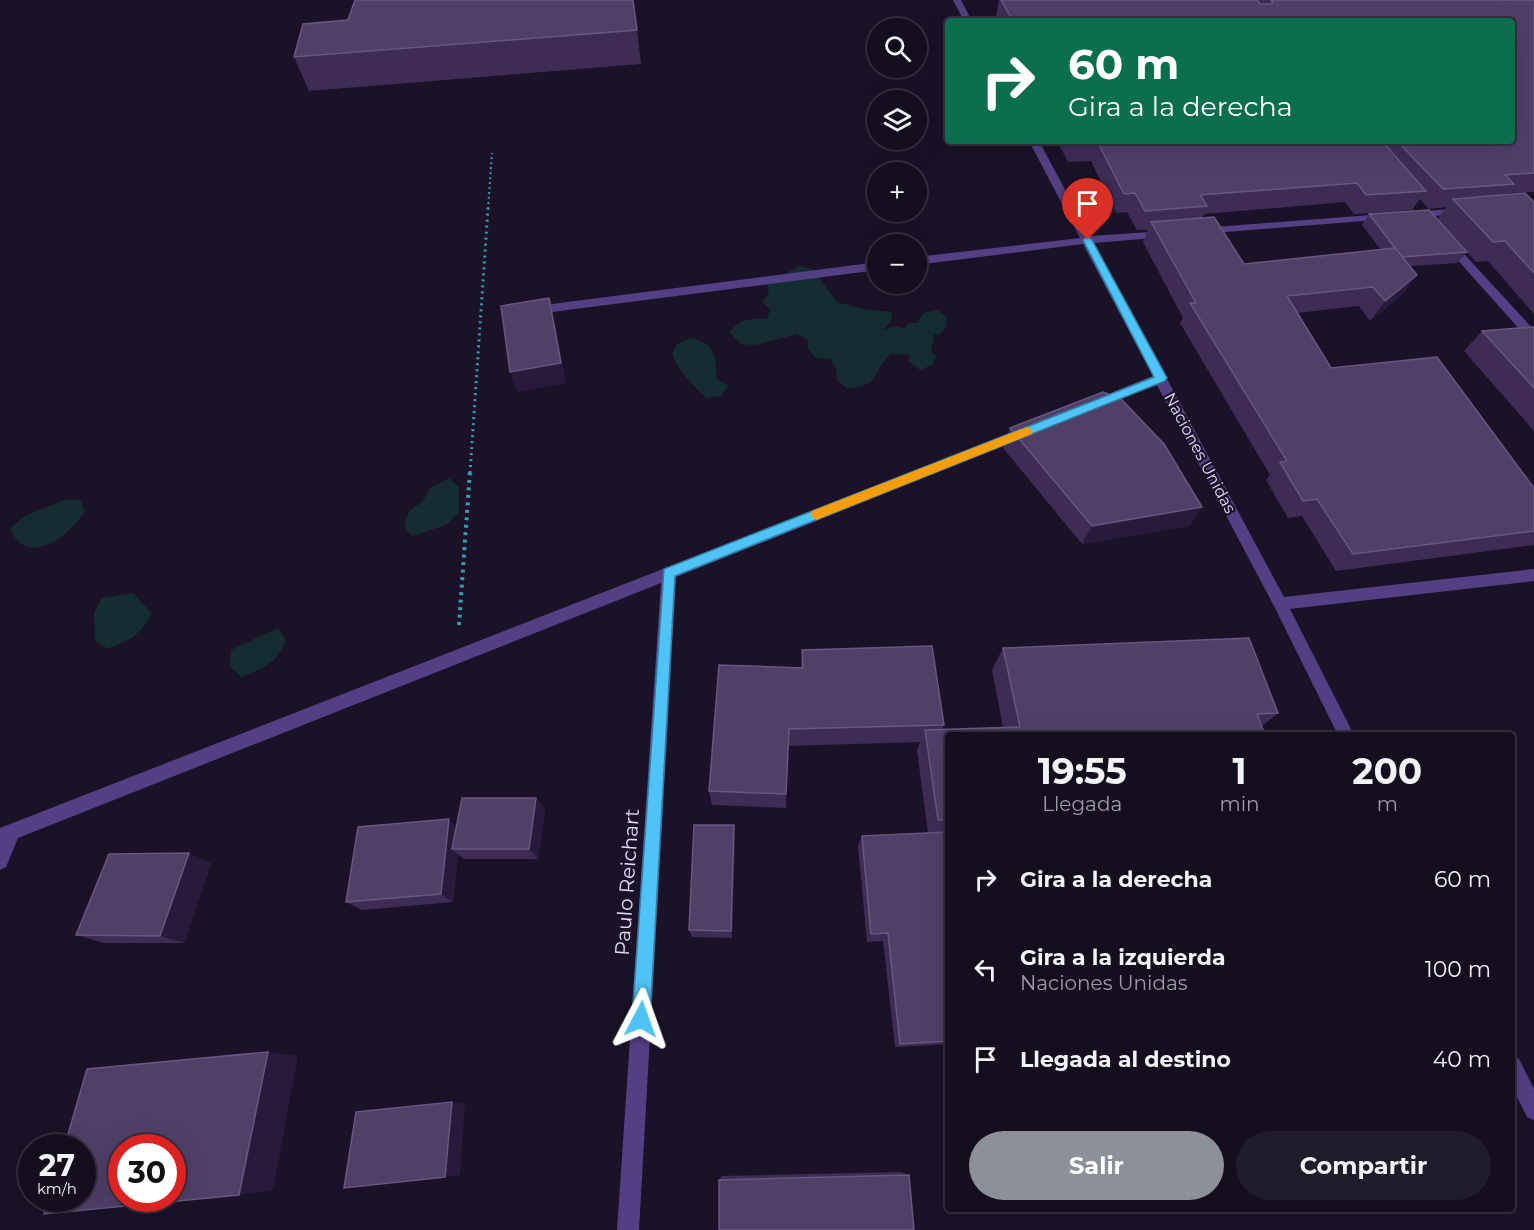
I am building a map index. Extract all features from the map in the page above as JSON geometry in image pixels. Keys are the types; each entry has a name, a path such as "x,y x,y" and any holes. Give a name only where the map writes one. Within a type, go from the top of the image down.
{"street":[{"path":"957,0 966,18"},
{"name":"Naciones Unidas","path":"1036,144 1280,604 1344,732"},
{"path":"1195,231 1426,219 1478,210"},
{"path":"1426,219 1534,338"},
{"path":"927,260 1088,240 1183,232"},
{"path":"544,309 867,267"},
{"path":"1084,409 1161,378"},
{"path":"0,861 6,835 1041,426"},
{"name":"Paulo Reichart","path":"628,1230 669,573"},
{"path":"1280,604 1534,575"},
{"path":"1515,1072 1534,1110"}],"path":[{"path":"457,657 492,153"}],"green space":[{"path":"799,266 812,269 837,302 863,309 892,312 891,321 883,330 895,326 904,328 909,323 918,323 923,313 937,310 947,318 946,327 939,335 934,334 931,352 936,356 932,365 920,370 908,361 910,355 891,354 871,382 847,388 837,380 836,369 831,359 816,358 808,349 808,340 797,334 756,345 741,344 729,332 737,324 746,320 767,319 770,309 762,302 769,294 767,284"},
{"path":"690,338 705,344 712,352 716,363 717,379 728,386 721,396 707,398 697,390 674,359 672,354 677,344"},
{"path":"449,478 459,487 459,512 446,525 412,536 404,526 409,511 423,501 430,488"},
{"path":"64,500 80,500 85,511 69,530 48,544 37,547 27,547 17,541 10,529 23,517"},
{"path":"133,593 151,613 139,632 108,649 95,641 94,613 102,598"},
{"path":"278,628 286,640 278,655 263,668 241,677 230,666 231,650"}],"building":[{"path":"355,0 633,0 637,30 294,57 303,24 348,20"},
{"path":"1001,0 1257,0 1260,4 1271,4 1273,2 1271,0 1534,0 1534,173 1505,175 1514,184 1443,189 1400,144 1515,144 1515,18 1011,18"},
{"path":"1099,144 1385,144 1426,191 1366,195 1357,183 1200,195 1207,206 1145,211 1135,193 1124,194"},
{"path":"1525,193 1534,202 1534,273 1505,241 1493,242 1453,199"},
{"path":"1429,210 1467,252 1402,257 1369,214"},
{"path":"1214,217 1244,264 1395,248 1417,275 1385,301 1373,287 1287,296 1331,368 1437,357 1534,488 1534,531 1353,554 1317,499 1303,501 1280,462 1287,461 1190,303 1196,303 1151,222"},
{"path":"549,298 561,363 510,372 501,306"},
{"path":"1534,327 1534,388 1482,331"},
{"path":"1103,392 1121,399 1164,444 1202,507 1092,526 1010,428"},
{"path":"1249,638 1278,713 1257,714 1264,732 945,732 945,820 938,820 925,730 1020,727 1003,648"},
{"path":"932,646 944,725 789,729 786,794 709,791 719,665 803,668 802,650"},
{"path":"462,798 536,798 529,849 452,849"},
{"path":"449,819 441,894 346,902 358,827"},
{"path":"694,825 734,825 731,931 689,930"},
{"path":"945,832 945,1041 900,1044 888,933 871,934 862,836"},
{"path":"189,853 160,936 76,935 109,854"},
{"path":"268,1052 239,1195 186,1200 186,1134 108,1134 108,1208 96,1209 96,1134 68,1134 87,1069"},
{"path":"452,1102 445,1177 344,1188 356,1112"},
{"path":"909,1175 914,1230 719,1230 719,1180"}],"slow traffic":[{"path":"817,515 1027,431"}],"route":[{"path":"641,1019 669,573 1161,378 1088,240"}]}
